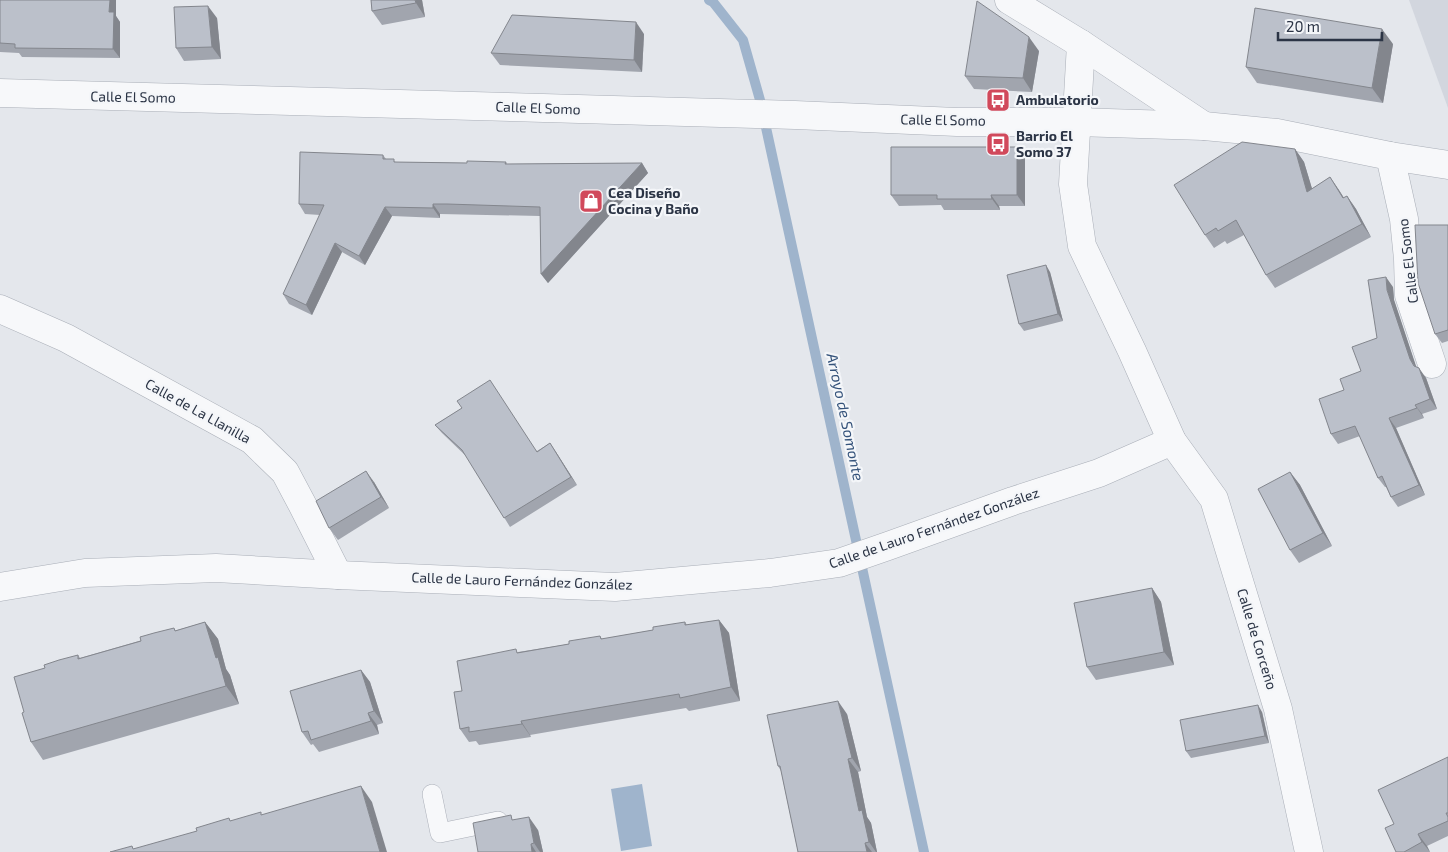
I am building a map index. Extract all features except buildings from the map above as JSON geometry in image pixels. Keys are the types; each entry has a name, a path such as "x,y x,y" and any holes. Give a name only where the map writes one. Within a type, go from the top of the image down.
{"street":[{"path":"1009,0 1081,44 1204,126"},
{"path":"1081,44 1073,184 1082,246 1172,440"},
{"name":"Calle El Somo","path":"0,93 796,115 957,122 1076,122 1204,126 1277,133 1390,156 1448,165"},
{"name":"Calle El Somo","path":"1390,156 1404,219 1409,296 1432,364"},
{"name":"Calle de La Llanilla","path":"0,310 66,338 252,440 284,472 338,575"},
{"name":"Calle de Lauro Fernández González","path":"0,587 85,573 216,568 615,587 770,573 839,563 1099,472 1172,440"},
{"name":"Calle de Corceño","path":"1172,440 1214,499 1278,708 1309,852"}],"lane":[{"path":"432,794 440,833 508,818"}],"shaded area":[{"path":"1409,0 1448,0 1448,108"}],"water":[{"path":"642,784 652,846 621,851 611,789"}],"waterway":[{"name":"Arroyo de Somonte","path":"709,0 713,2 743,40 760,100 924,852"}],"place":[{"name":"Ambulatorio","path":"998,100"},
{"name":"Barrio El Somo 37","path":"998,144"},
{"name":"Cea Diseño Cocina y Baño","path":"591,201"}]}
